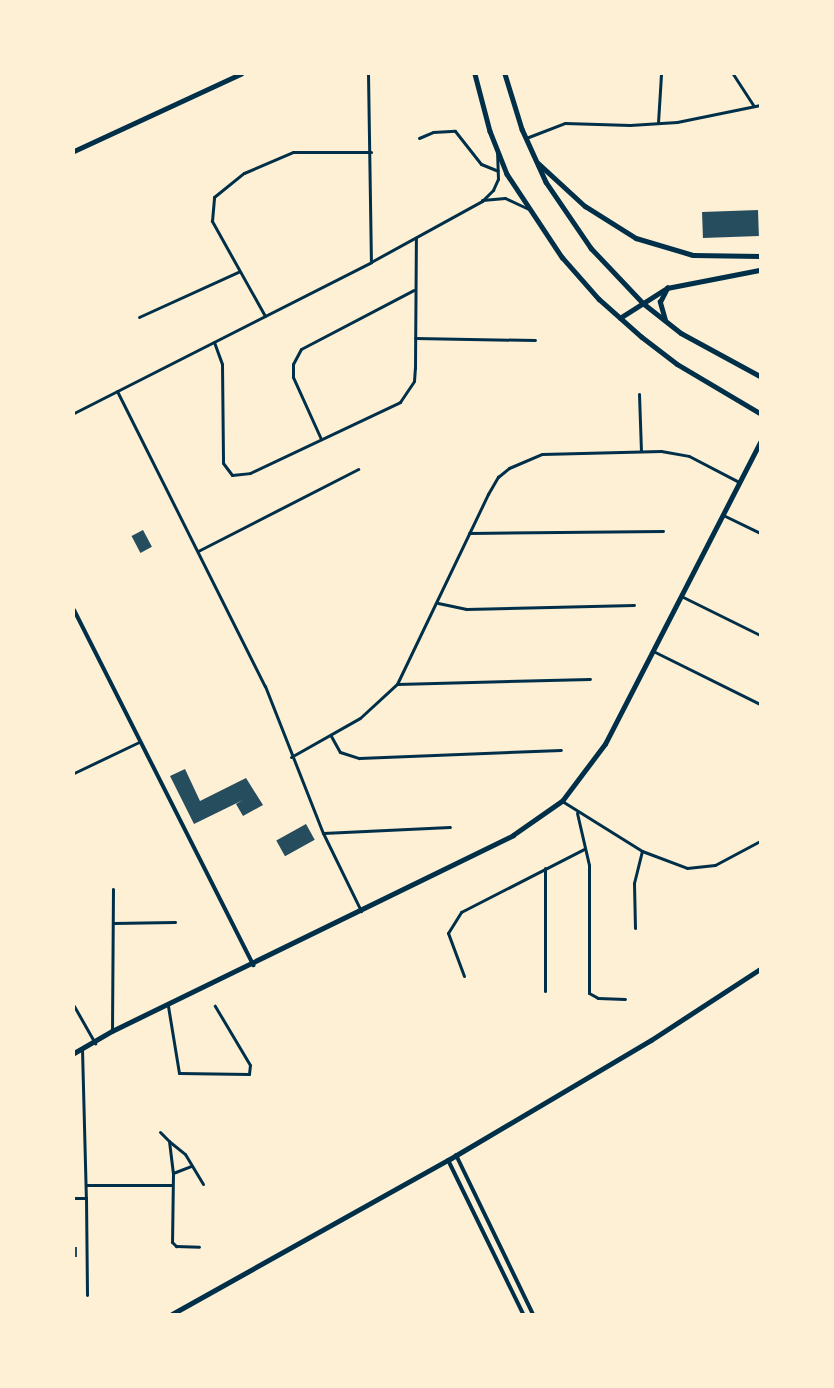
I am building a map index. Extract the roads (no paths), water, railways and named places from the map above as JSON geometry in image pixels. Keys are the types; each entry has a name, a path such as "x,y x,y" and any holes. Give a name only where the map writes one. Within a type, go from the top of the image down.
{"main road":[{"path":"74,151 241,74"},
{"path":"476,74 497,152 528,209 562,257 620,318 677,364 760,414"},
{"path":"505,74 526,138 546,182 574,226 643,304 681,333 760,376"},
{"path":"538,162 585,206 636,238 693,255 760,256"},
{"path":"620,318 667,288 760,270"},
{"path":"665,321 660,302 667,288"},
{"path":"74,1053 95,1043 112,1031 253,965 513,835 562,801 605,744 760,442"},
{"path":"172,1314 448,1160 651,1040 760,969"}],"street":[{"path":"368,74 371,262"},
{"path":"658,123 661,74"},
{"path":"733,74 753,106"},
{"path":"526,138 565,123 658,123 760,105"},
{"path":"419,138 433,132 455,132 481,164 498,171"},
{"path":"265,316 238,272 212,220 212,203 219,190 244,173 293,152 370,152"},
{"path":"74,413 371,262 482,201 495,186 498,171 497,152"},
{"path":"482,201 505,198 528,209"},
{"path":"214,342 222,364 223,463 227,472 239,477 400,402 414,381 416,238"},
{"path":"139,317 238,272"},
{"path":"321,439 292,377 293,364 301,350 414,290"},
{"path":"414,338 535,340"},
{"path":"117,391 265,686 322,833 361,912"},
{"path":"639,394 641,451"},
{"path":"291,757 332,736 360,718 397,684 438,603 469,533 498,477 524,460 542,454 641,451 675,452 689,456 739,482"},
{"path":"198,551 358,468"},
{"path":"722,515 760,533"},
{"path":"469,533 663,532"},
{"path":"681,596 760,636"},
{"path":"438,603 466,609 634,606"},
{"path":"74,610 253,965"},
{"path":"653,651 760,704"},
{"path":"397,684 590,679"},
{"path":"332,736 340,752 359,758 561,750"},
{"path":"74,773 139,742"},
{"path":"562,801 642,851 674,865 701,869 730,859 760,840"},
{"path":"577,812 589,866 589,993 598,998 625,999"},
{"path":"322,833 450,827"},
{"path":"464,976 448,933 452,921 460,912 498,895 545,867 584,849"},
{"path":"635,928 634,883 642,851"},
{"path":"545,867 546,991"},
{"path":"112,1031 113,889"},
{"path":"113,923 175,922"},
{"path":"74,1006 95,1043"},
{"path":"168,1006 179,1074 249,1074 250,1065 215,1006"},
{"path":"82,1049 87,1295"},
{"path":"160,1132 185,1154 203,1184"},
{"path":"169,1141 173,1173 172,1242 176,1246 199,1247"},
{"path":"456,1155 533,1314"},
{"path":"448,1160 523,1314"},
{"path":"173,1173 191,1166"},
{"path":"86,1185 172,1185"},
{"path":"74,1198 86,1198"}]}
